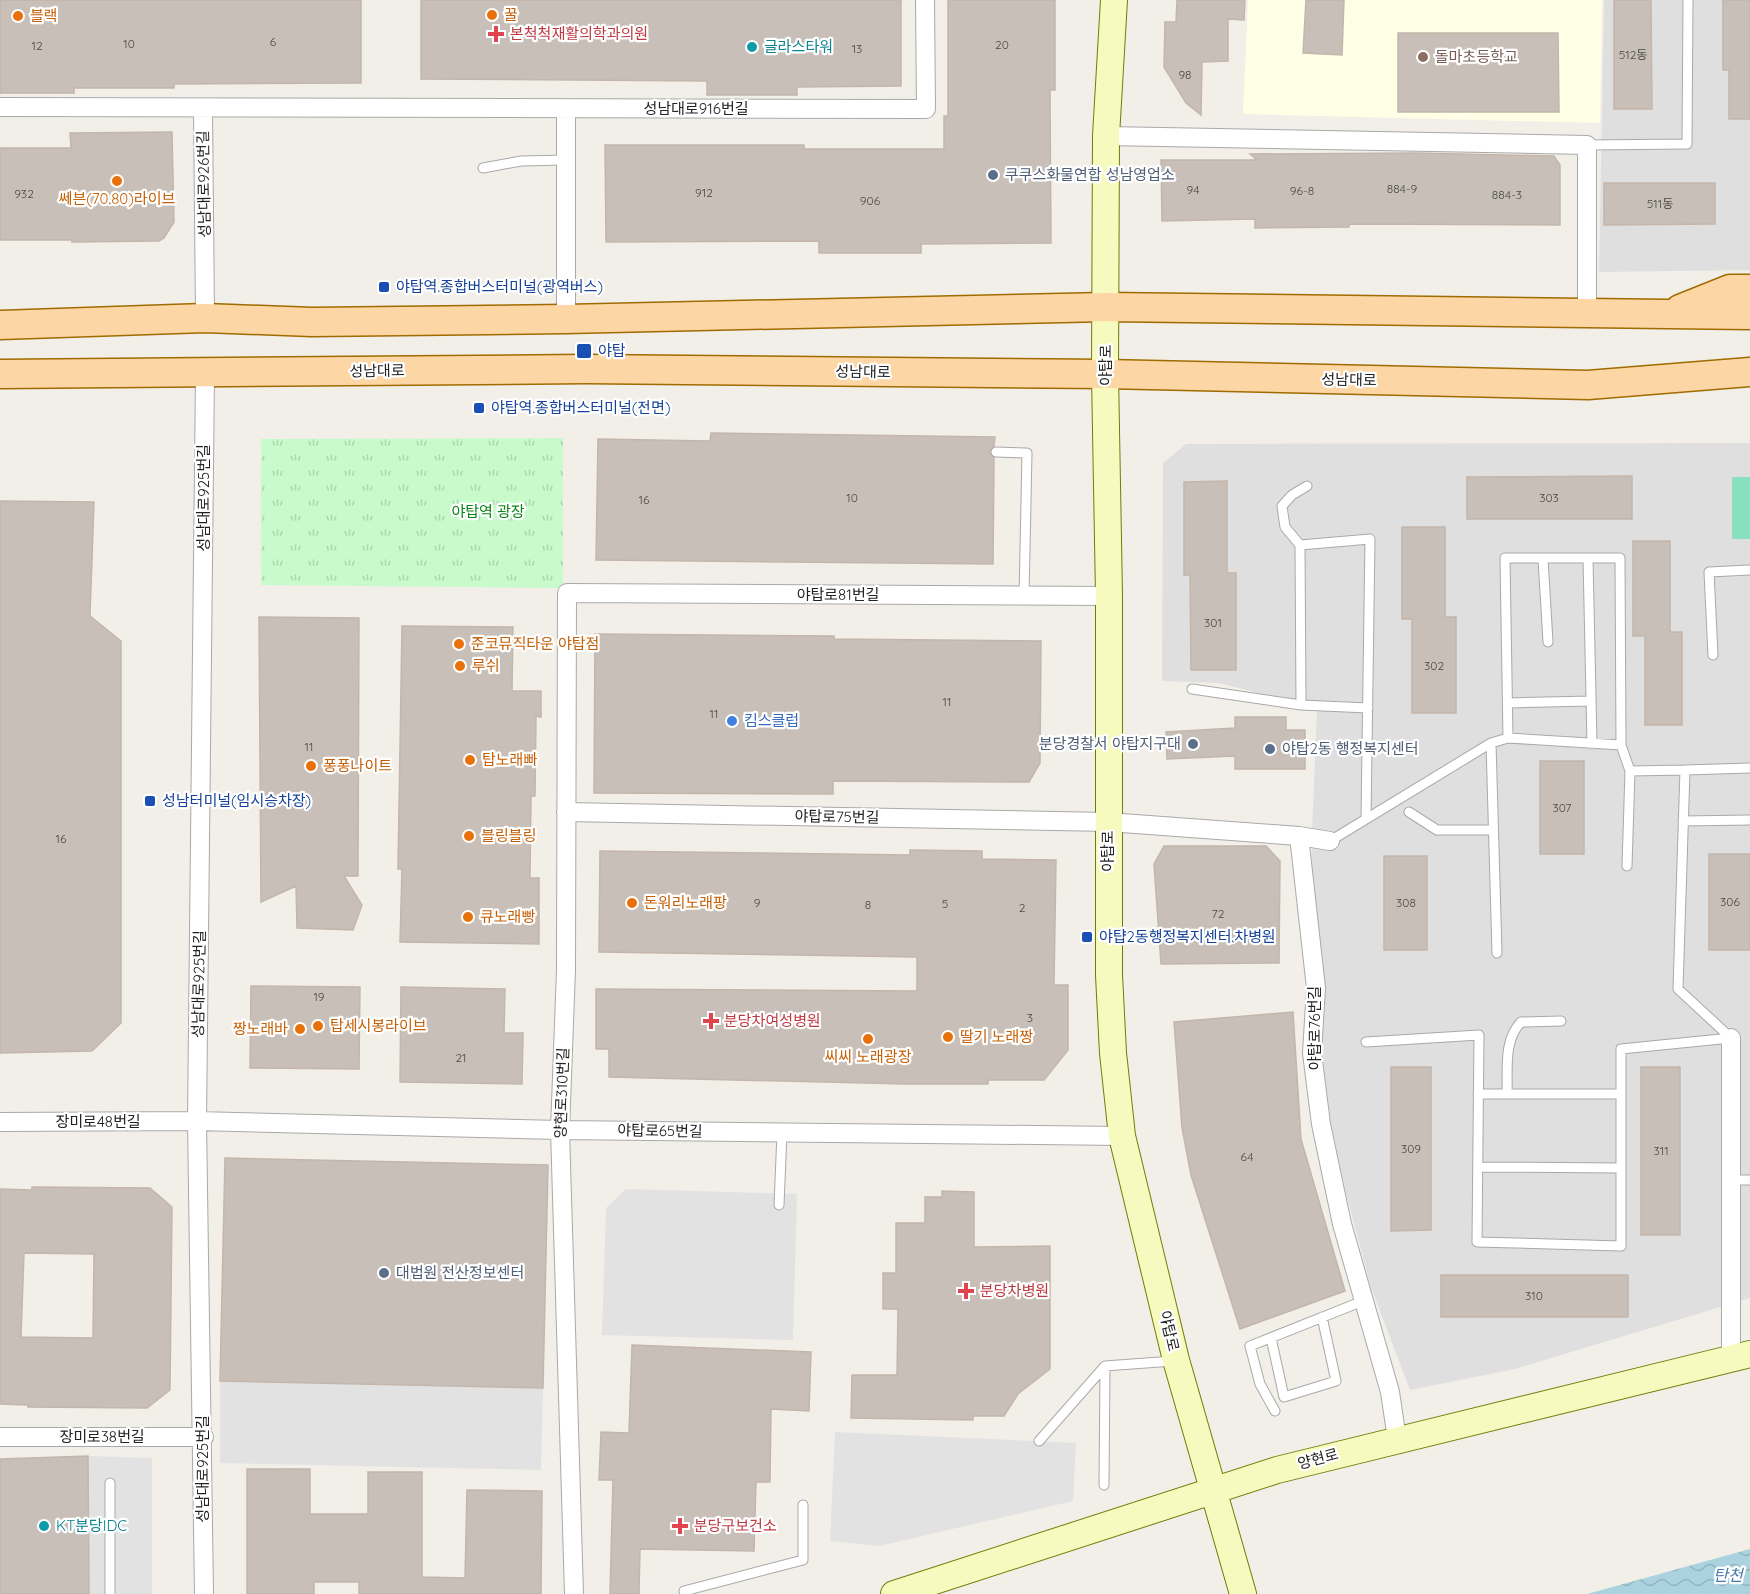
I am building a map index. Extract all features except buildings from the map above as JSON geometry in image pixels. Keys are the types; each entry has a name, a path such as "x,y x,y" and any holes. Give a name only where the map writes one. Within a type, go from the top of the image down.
{"main road":[{"path":"1669,313 1730,289 1750,289"},
{"path":"0,325 205,318 312,322 566,319 1106,307 1587,315 1669,313 1750,315"},
{"name":"성남대로","path":"0,374 585,369 1105,374 1588,385 1742,375"}],"street":[{"name":"성남대로916번길","path":"566,110 926,109 925,0"},
{"name":"야탑로","path":"1114,0 1106,136 1105,374 1109,596 1108,822 1113,1053 1122,1136 1176,1360 1243,1594"},
{"name":"성남대로926번길","path":"0,107 203,110 205,318"},
{"path":"203,110 566,110 566,319"},
{"path":"1106,136 1587,145 1587,315"},
{"name":"성남대로925번길","path":"204,1594 204,1437 197,1121 205,373"},
{"name":"야탑로81번길","path":"567,593 1109,596"},
{"name":"양현로310번길","path":"567,593 566,970 560,1130 574,1594"},
{"name":"야탑로75번길","path":"566,812 1108,822"},
{"path":"1108,822 1299,836 1330,841"},
{"name":"야탑로76번길","path":"1299,836 1316,988 1312,1053 1321,1124 1342,1224 1390,1392 1397,1439"},
{"path":"1731,1038 1731,1180 1741,1357"},
{"name":"장미로48번길","path":"0,1122 197,1121"},
{"name":"야탑로65번길","path":"197,1121 560,1130 1122,1136"},
{"name":"양현로","path":"894,1594 1277,1470 1741,1357"},
{"name":"장미로38번길","path":"0,1437 204,1437"}],"lane":[{"path":"1587,145 1687,144 1688,0"},
{"path":"483,168 521,161 565,160"},
{"path":"996,452 1027,453 1024,597"},
{"path":"1301,705 1300,545 1285,527 1282,506 1292,495 1307,486"},
{"path":"1300,545 1370,539 1366,819"},
{"path":"1508,738 1505,558 1620,558 1621,745 1630,771 1627,866"},
{"path":"1588,558 1592,744"},
{"path":"1543,559 1548,642"},
{"path":"1713,655 1709,572 1750,570"},
{"path":"1192,689 1301,705 1368,708"},
{"path":"1508,703 1591,701"},
{"path":"1330,841 1491,743 1508,738 1621,745"},
{"path":"1491,743 1497,953"},
{"path":"1630,771 1750,768"},
{"path":"1685,770 1678,989 1731,1038"},
{"path":"1409,812 1437,830 1493,830"},
{"path":"1683,821 1750,820"},
{"path":"1508,1094 1509,1042 1514,1030 1521,1022 1561,1021"},
{"path":"1366,1042 1479,1035 1478,1242 1621,1246 1621,1049 1731,1038"},
{"path":"1478,1094 1621,1094"},
{"path":"779,1205 782,1133"},
{"path":"1478,1167 1621,1168"},
{"path":"1731,1180 1750,1180"},
{"path":"1275,1411 1260,1384 1250,1346 1363,1301"},
{"path":"1271,1338 1284,1397 1336,1381 1322,1317"},
{"path":"1039,1441 1105,1366 1176,1360"},
{"path":"1104,1485 1105,1366"},
{"path":"110,1483 110,1594"},
{"path":"683,1593 803,1560 803,1505"}],"shaded area":[{"name":"돌마초등학교","path":"1248,0 1602,0 1600,123 1243,114"},
{"path":"1604,0 1750,0 1750,270 1599,272"},
{"path":"1750,443 1750,1298 1515,1369 1410,1390 1371,1287 1347,1197 1322,1082 1310,992 1312,834 1317,708 1219,683 1162,681 1163,463 1186,444"},
{"path":"626,1189 797,1194 793,1340 602,1335 606,1208"},
{"path":"220,1381 543,1388 541,1470 220,1463"},
{"path":"835,1432 1076,1443 1073,1501 879,1546 830,1541"},
{"path":"88,1456 152,1458 152,1594 89,1594"}],"green space":[{"name":"야탑역 광장","path":"563,438 563,588 261,585 261,439"},
{"path":"1732,477 1750,477 1750,539 1732,539"}],"water":[{"name":"탄천","path":"1750,1549 1750,1594 1587,1594"}],"place":[{"name":"꿀","path":"492,15"},
{"name":"블랙","path":"18,16"},
{"name":"본척척재활의학과의원","path":"496,34"},
{"name":"글라스타워","path":"752,47"},
{"name":"돌마초등학교","path":"1423,57"},
{"name":"쿠쿠스화물연합 성남영업소","path":"993,175"},
{"name":"쎄븐(70.80)라이브","path":"117,181"},
{"name":"야탑역.종합버스터미널(광역버스)","path":"384,287"},
{"name":"야탑","path":"584,351"},
{"name":"야탑역.종합버스터미널(전면)","path":"479,408"},
{"name":"준코뮤직타운 야탑점","path":"459,644"},
{"name":"루쉬","path":"460,666"},
{"name":"킴스클럽","path":"732,721"},
{"name":"분당경찰서 야탑지구대","path":"1193,744"},
{"name":"야탑2동 행정복지센터","path":"1270,749"},
{"name":"탑노래빠","path":"470,760"},
{"name":"퐁퐁나이트","path":"311,766"},
{"name":"성남터미널(임시승차장)","path":"150,801"},
{"name":"블링블링","path":"469,836"},
{"name":"돈워리노래팡","path":"632,903"},
{"name":"큐노래빵","path":"468,917"},
{"name":"야턉2동행정복지센터.차병원","path":"1087,937"},
{"name":"분당차여성병원","path":"711,1021"},
{"name":"탑세시봉라이브","path":"318,1026"},
{"name":"짱노래바","path":"300,1029"},
{"name":"딸기 노래짱","path":"948,1037"},
{"name":"씨씨 노래광장","path":"868,1039"},
{"name":"대법원 전산정보센터","path":"384,1273"},
{"name":"분당차병원","path":"966,1291"},
{"name":"KT분당IDC","path":"44,1526"},
{"name":"분당구보건소","path":"680,1526"}]}
